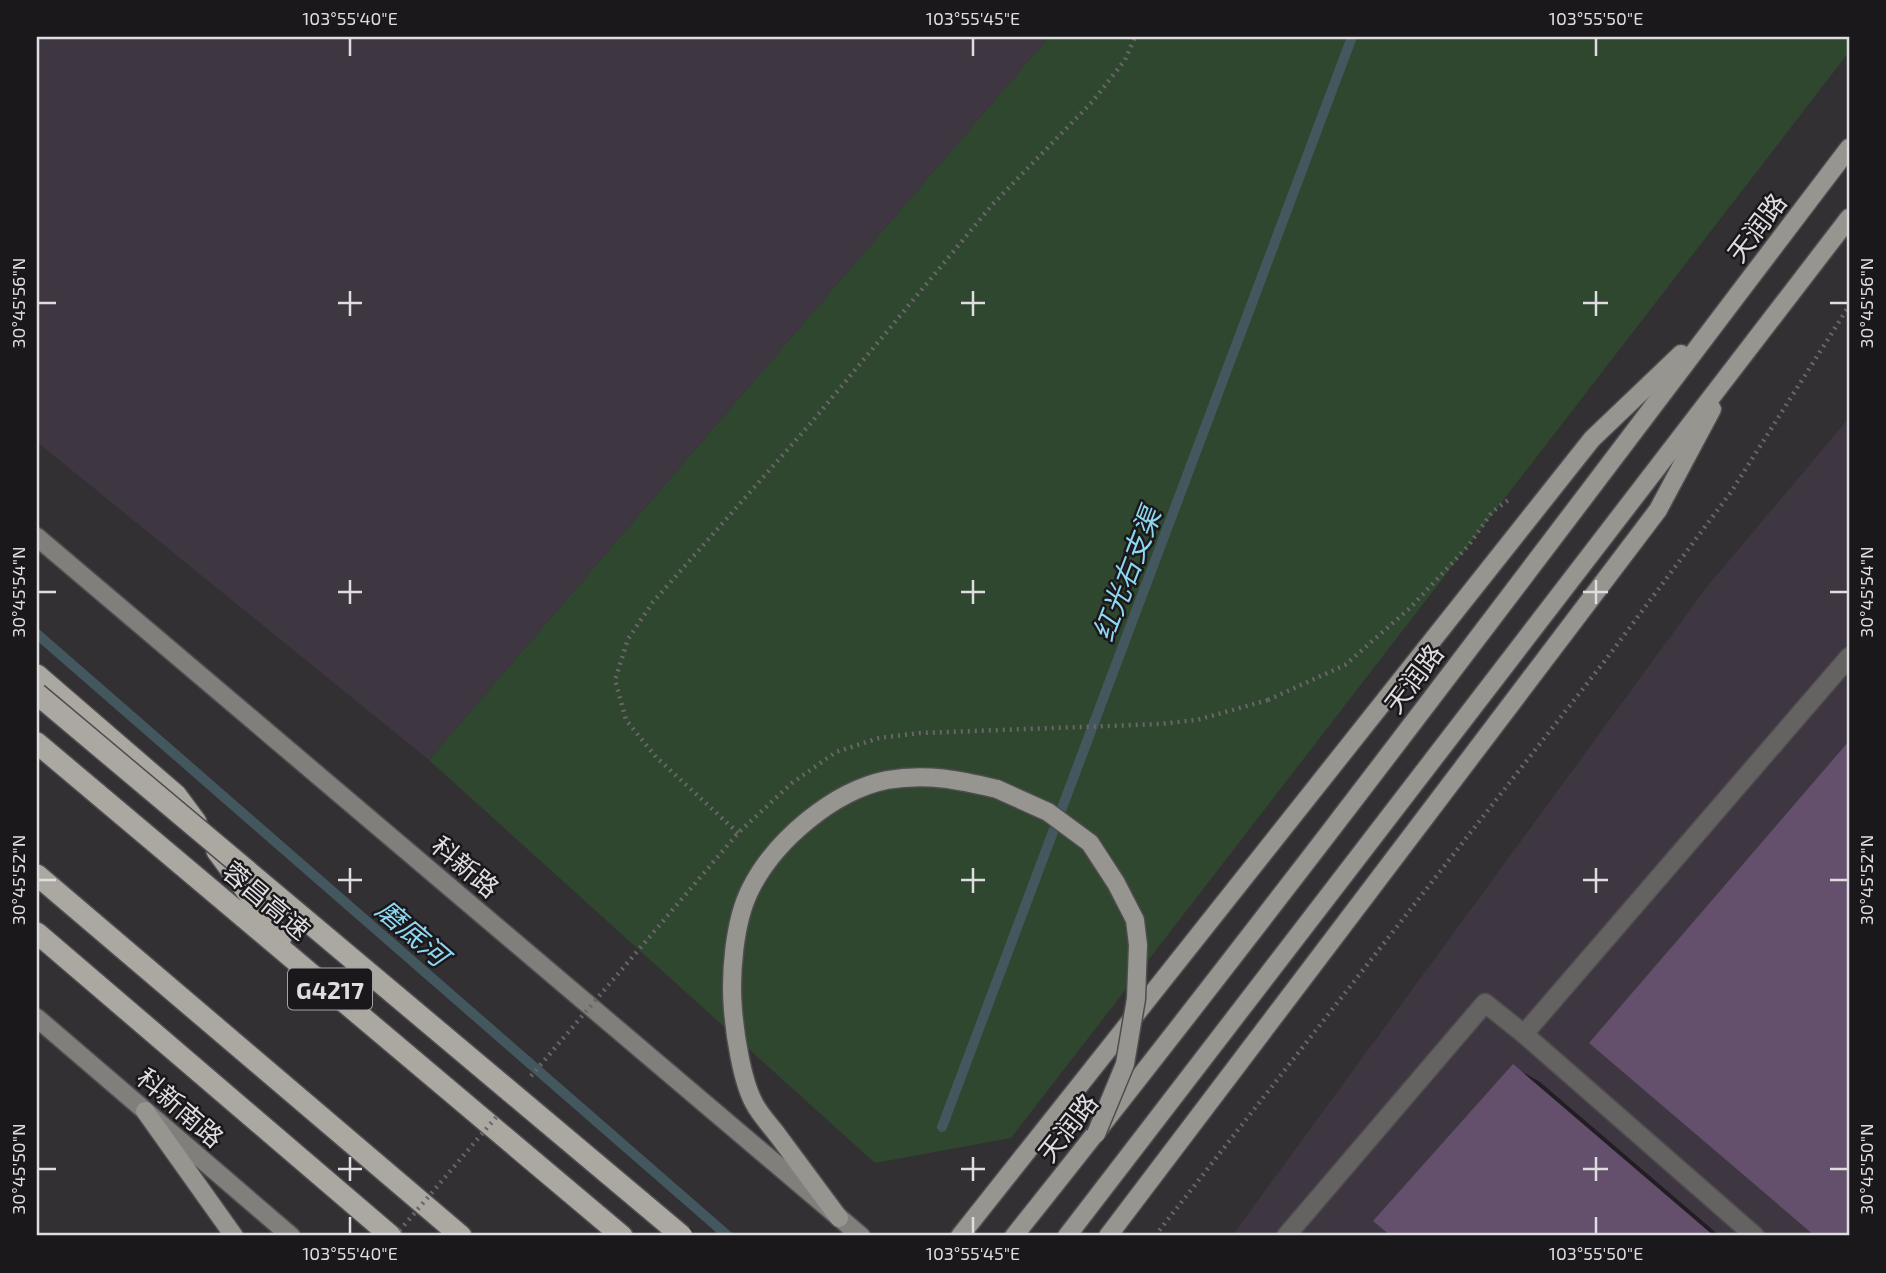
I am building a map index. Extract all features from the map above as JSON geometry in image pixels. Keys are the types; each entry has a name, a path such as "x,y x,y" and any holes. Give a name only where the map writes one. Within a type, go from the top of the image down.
{"highway":[{"path":"37,676 176,795 304,967"},
{"path":"37,694 682,1236"},
{"name":"蓉昌高速","path":"37,743 622,1236"},
{"path":"37,874 461,1236"},
{"path":"37,933 393,1236"}],"main road":[{"name":"天润路","path":"1014,1236 1376,769 1849,148"},
{"path":"1067,1236 1849,218"},
{"path":"960,1236 1592,439 1722,316"},
{"path":"1108,1236 1658,510 1737,362"},
{"name":"科新路","path":"37,537 861,1236"},
{"path":"839,1218 753,1102 736,1043 730,982 736,940 749,892 764,869 801,827 823,808 849,794 886,780 943,776 997,789 1048,812 1090,843 1116,883 1135,920 1138,945 1136,999 1125,1065 1096,1133"},
{"name":"科新南路","path":"37,1018 291,1236"},
{"path":"145,1111 234,1236"}],"lane":[{"path":"1524,1034 1849,657"},
{"path":"1294,1233 1485,1003 1755,1236"}],"path":[{"path":"738,833 656,757 626,720 615,680 628,639 653,602 811,423 992,205 1092,102 1125,60 1135,37"},
{"path":"1154,1236 1563,717 1731,492 1849,306"},
{"path":"530,1077 738,833 792,782 836,752 879,738 920,733 1160,724 1197,720 1268,701 1345,665 1410,608 1469,545 1492,512 1513,496 1546,495"},
{"path":"393,1236 503,1109"}],"shaded area":[{"path":"37,37 1049,37 429,760 37,442"},
{"path":"1849,418 1849,1236 1232,1236 1706,588"}],"green space":[{"path":"1049,37 1849,37 1849,52 1011,1138 875,1163 429,760"}],"building":[{"path":"1849,741 1849,1236 1815,1236 1589,1043"},
{"path":"1513,1064 1714,1236 1391,1236 1373,1221"}],"waterway":[{"name":"红光右支渠","path":"942,1127 1352,37"},
{"name":"磨底河","path":"37,634 728,1236"}]}
